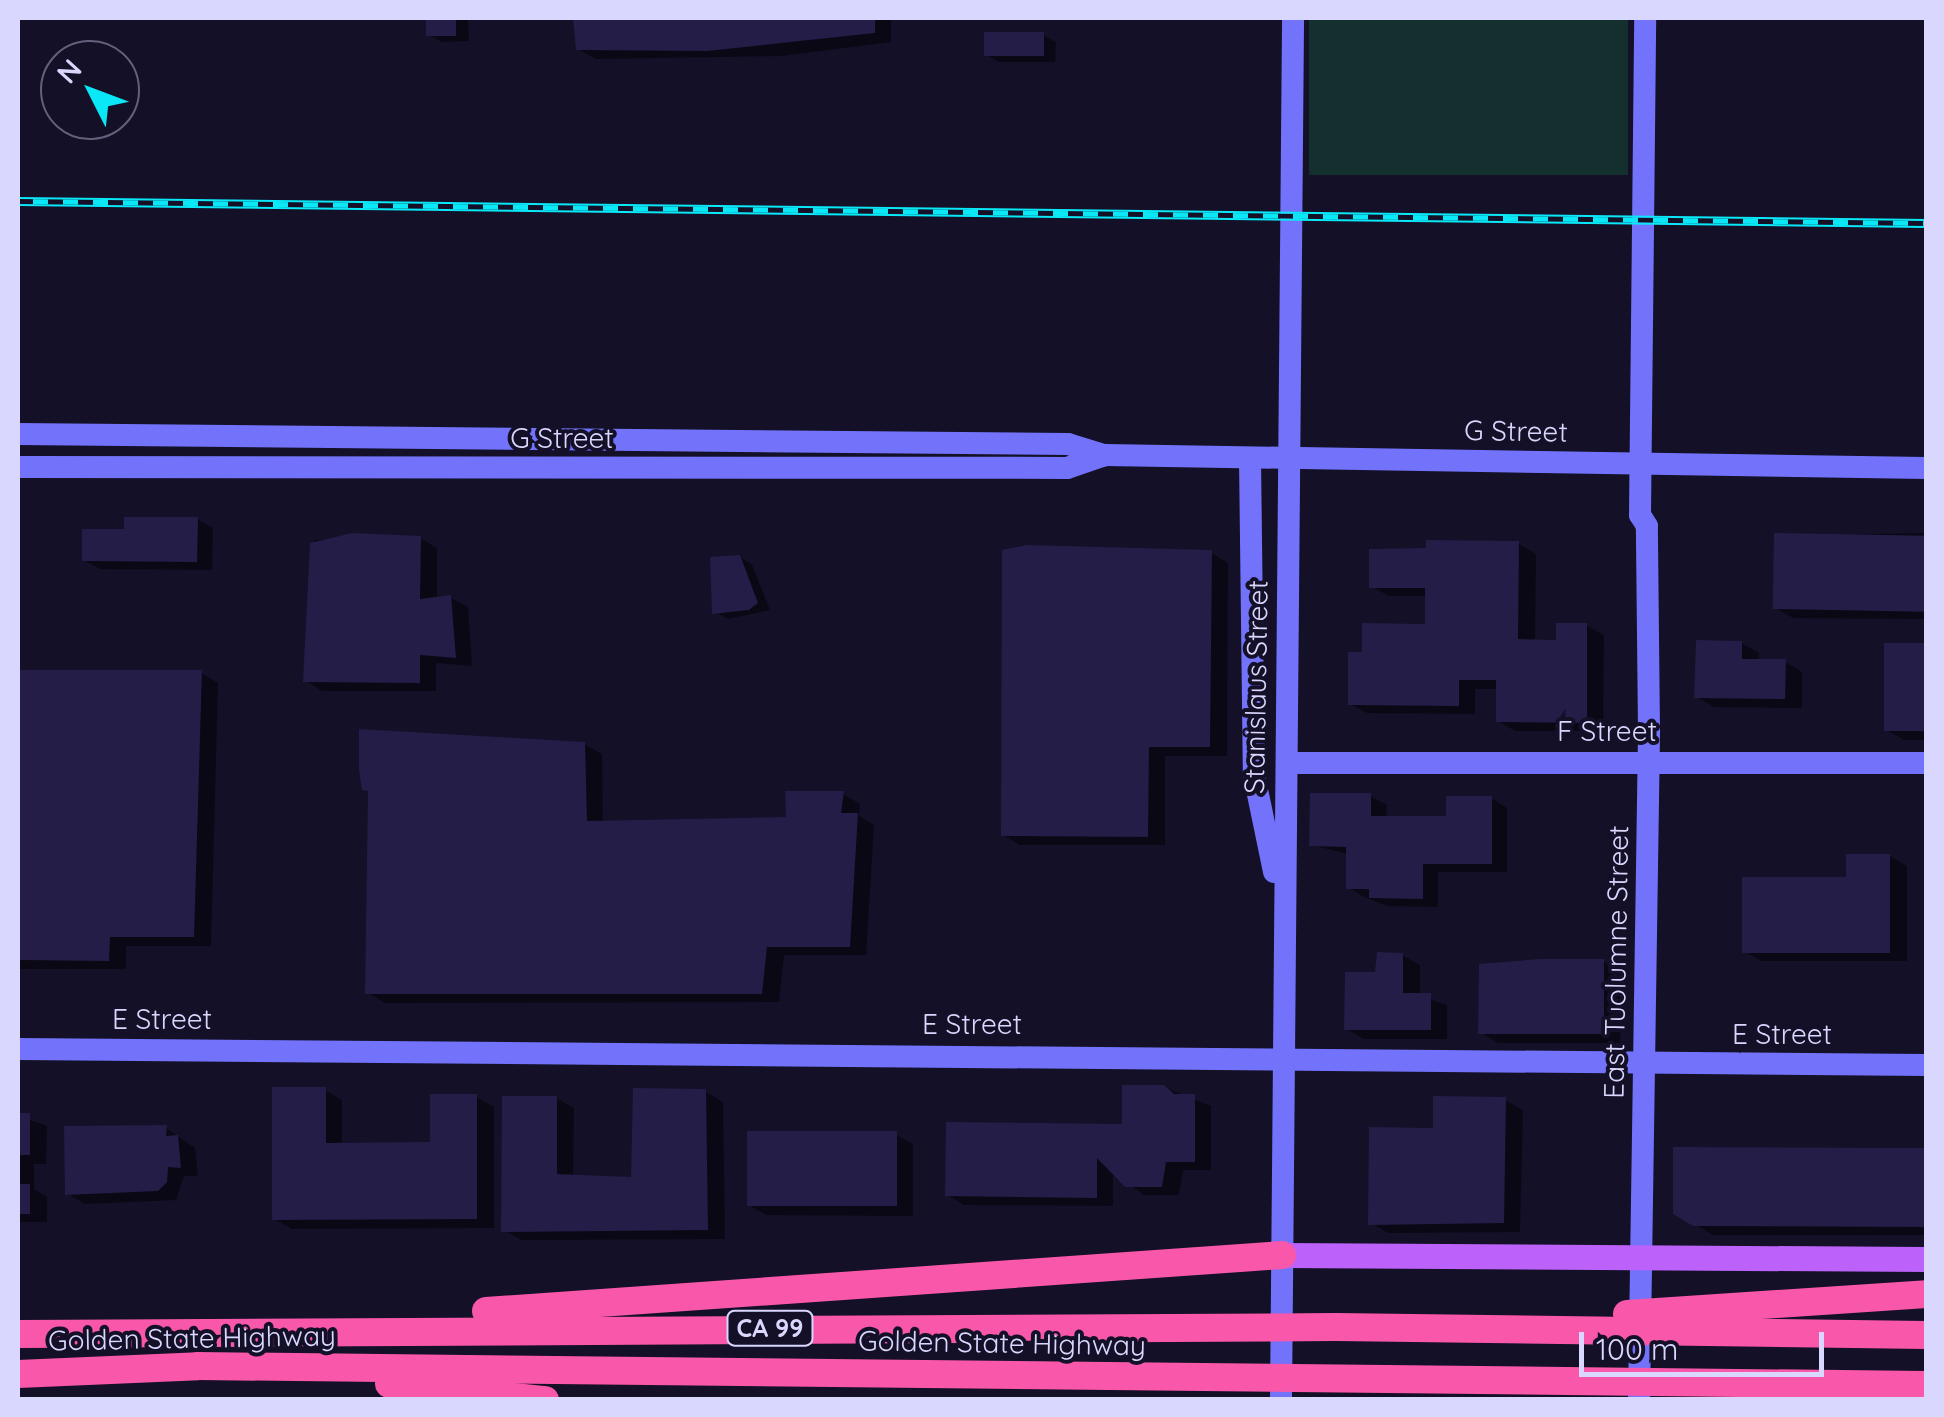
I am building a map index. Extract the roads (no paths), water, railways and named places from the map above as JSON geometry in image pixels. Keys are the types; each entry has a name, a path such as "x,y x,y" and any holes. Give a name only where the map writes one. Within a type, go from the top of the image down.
{"highway":[{"path":"205,1328 1282,1264"},
{"path":"1336,1327 1926,1294"},
{"name":"Golden State Highway","path":"18,1334 205,1328 1336,1327 1926,1334"},
{"path":"198,1366 545,1400"},
{"name":"Golden State Highway","path":"18,1374 198,1366 1926,1385"},
{"path":"1349,1380 1561,1400"}],"main road":[{"path":"1282,1264 1926,1259"}],"street":[{"name":"Stanislaus Street","path":"1281,1400 1280,1057 1287,763 1292,18"},
{"name":"East Tuolumne Street","path":"1645,18 1648,502"},
{"name":"East Tuolumne Street","path":"1639,1400 1648,762 1647,526 1659,18"},
{"name":"G Street","path":"18,434 1068,444 1105,456 1926,468"},
{"name":"G Street","path":"18,467 1068,468 1105,456"},
{"path":"1250,458 1254,775 1282,910"},
{"name":"F Street","path":"1287,763 1926,763"},
{"name":"E Street","path":"18,1048 1926,1065"}],"railway":[{"path":"18,201 1926,223"}]}
